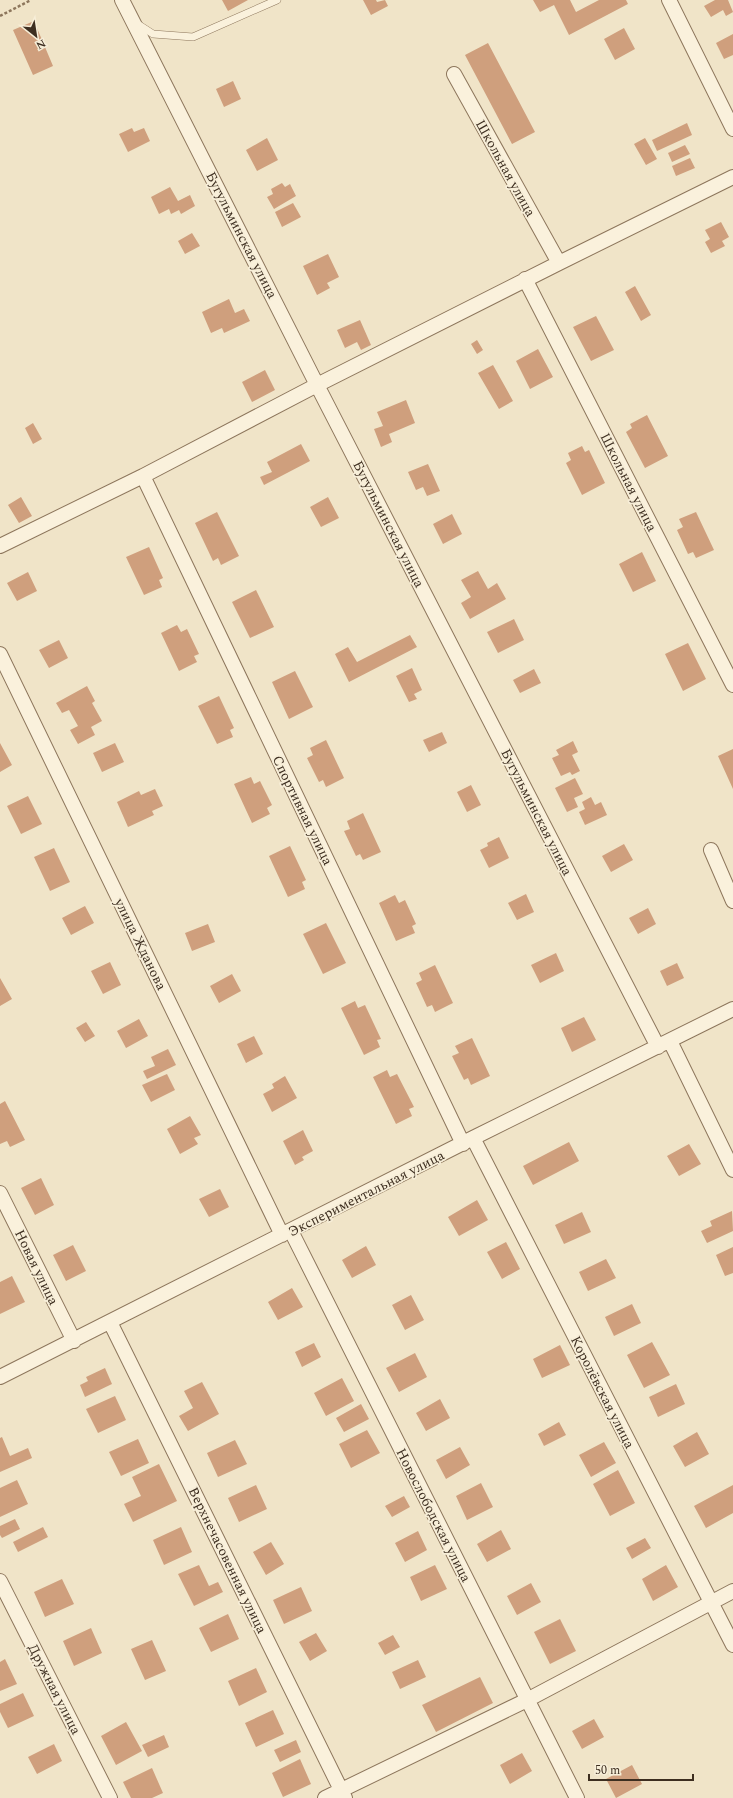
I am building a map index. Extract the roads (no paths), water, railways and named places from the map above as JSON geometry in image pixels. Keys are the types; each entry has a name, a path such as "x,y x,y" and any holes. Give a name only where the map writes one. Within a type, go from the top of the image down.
{"street":[{"name":"Бугульминская улица","path":"122,0 135,22 317,385 664,1044 733,1170"},
{"path":"669,0 733,129"},
{"name":"Школьная улица","path":"454,74 559,262"},
{"path":"0,546 143,476 525,279 733,177"},
{"name":"Школьная улица","path":"525,279 733,685"},
{"name":"Спортивная улица","path":"143,476 468,1141"},
{"name":"улица Жданова","path":"0,654 287,1233"},
{"path":"711,850 733,901"},
{"name":"Экспериментальная улица","path":"0,1378 468,1141 733,1009"},
{"name":"Королёвская улица","path":"468,1141 733,1645"},
{"name":"Новая улица","path":"0,1193 74,1341"},
{"name":"Новослободская улица","path":"287,1233 577,1798"},
{"name":"Верхнечасовенная улица","path":"110,1322 343,1794"},
{"name":"Дружная улица","path":"0,1581 110,1798"},
{"path":"325,1798 343,1794 527,1700 733,1591"}],"lane":[{"path":"135,22 154,34 193,37 277,0"}]}
